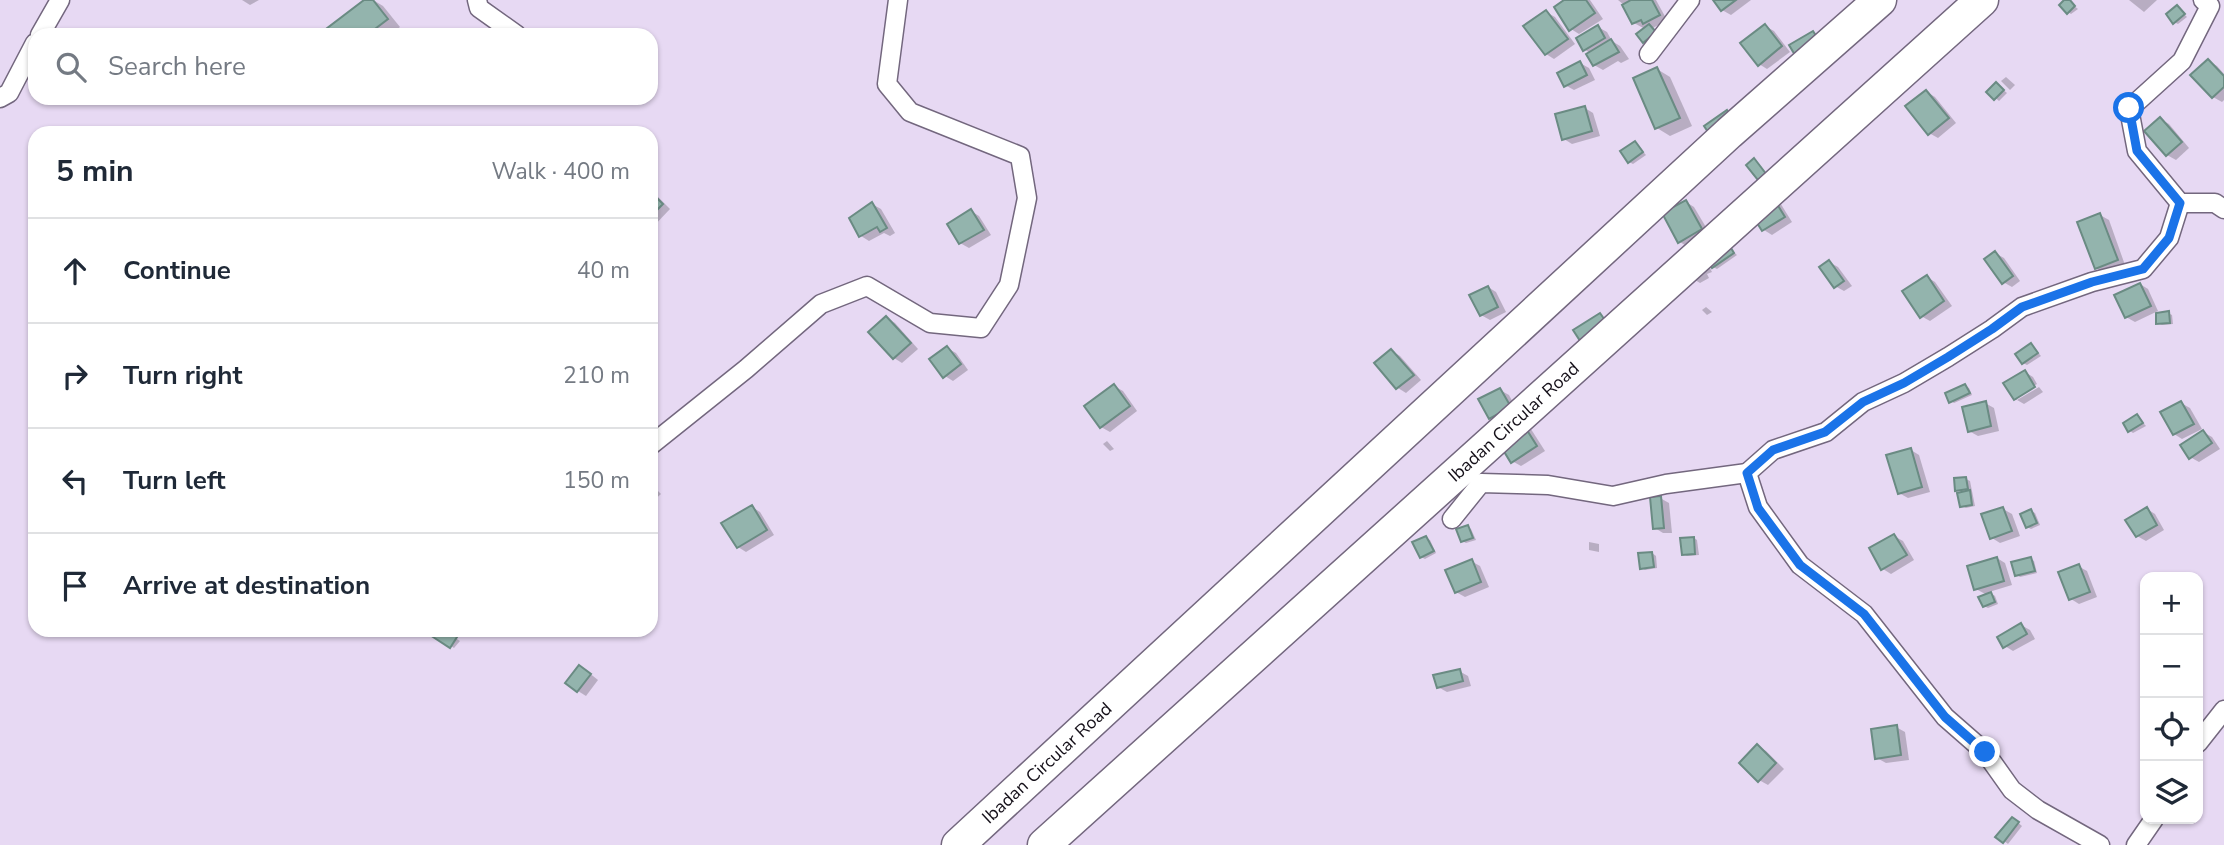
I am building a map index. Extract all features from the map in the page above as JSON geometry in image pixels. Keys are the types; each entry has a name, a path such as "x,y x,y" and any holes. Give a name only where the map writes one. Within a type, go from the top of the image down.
{"highway":[{"name":"Ibadan Circular Road","path":"958,845 1729,133 1880,0"},
{"name":"Ibadan Circular Road","path":"1044,845 1982,0"}],"street":[{"path":"44,28 60,0"},
{"path":"477,0 479,8 507,28"},
{"path":"658,439 821,304 867,286 930,323 981,328 1009,285 1027,198 1020,156 910,112 887,84 898,0"},
{"path":"1648,54 1689,0"},
{"path":"2210,2 2182,61 2129,108 2137,151 2180,203 2215,204 2224,209"},
{"path":"0,98 9,93 28,56"},
{"path":"1452,520 1481,484 1548,485 1613,496 1666,484 1747,473 1773,450 1825,432 1863,402 1904,383 1992,329 2022,307 2092,282 2143,269 2169,238 2180,203"},
{"path":"1747,473 1758,508 1800,565 1864,614 1945,717 1985,752 2012,790 2038,810 2100,845"},
{"path":"2203,737 2224,710"},
{"path":"2136,845 2151,824"}],"building":[{"path":"364,0 373,0 388,19 376,28 327,28"},
{"path":"1564,0 1586,0 1595,13 1569,31 1554,7"},
{"path":"1631,0 1652,0 1660,15 1643,24 1641,20 1632,24 1622,5"},
{"path":"1713,0 1736,0 1721,11"},
{"path":"2064,0 2070,0 2075,6 2067,14 2059,5"},
{"path":"2177,5 2185,14 2173,24 2166,14"},
{"path":"1546,10 1568,39 1545,55 1523,26"},
{"path":"1649,24 1656,32 1643,43 1636,34"},
{"path":"1765,24 1782,46 1758,66 1740,43"},
{"path":"1598,25 1605,38 1583,51 1576,38"},
{"path":"1813,31 1828,55 1804,70 1789,45"},
{"path":"1611,39 1619,52 1593,66 1586,54"},
{"path":"2208,59 2224,76 2224,87 2212,98 2190,75"},
{"path":"1580,61 1587,75 1564,87 1557,73"},
{"path":"1657,67 1680,118 1655,129 1633,78"},
{"path":"1996,82 2004,90 1994,100 1986,92"},
{"path":"1926,90 1949,118 1928,135 1905,106"},
{"path":"1585,106 1592,131 1562,140 1555,114"},
{"path":"1727,110 1739,128 1716,144 1704,126"},
{"path":"2160,117 2182,142 2166,156 2144,131"},
{"path":"1635,141 1643,152 1628,163 1620,151"},
{"path":"1754,158 1770,179 1762,185 1746,165"},
{"path":"1769,191 1785,217 1762,231 1746,205"},
{"path":"1686,200 1702,229 1678,243 1662,213"},
{"path":"872,202 887,228 880,232 877,227 859,237 849,218"},
{"path":"971,209 984,230 959,244 947,224"},
{"path":"2100,213 2118,260 2095,269 2077,222"},
{"path":"1731,248 1734,253 1712,268 1708,262"},
{"path":"1995,251 2013,276 2002,284 1984,259"},
{"path":"1829,260 1844,281 1834,288 1819,267"},
{"path":"1927,275 1944,301 1920,318 1902,291"},
{"path":"2140,283 2151,306 2125,318 2114,295"},
{"path":"1488,286 1498,307 1480,316 1469,295"},
{"path":"2169,311 2170,323 2156,324 2156,313"},
{"path":"1600,313 1613,332 1586,350 1573,330"},
{"path":"886,316 911,343 893,359 868,332"},
{"path":"2031,343 2038,353 2022,364 2015,354"},
{"path":"947,346 961,364 943,378 929,359"},
{"path":"1391,349 1414,375 1396,389 1374,363"},
{"path":"2025,370 2035,387 2014,400 2003,383"},
{"path":"1114,384 1130,406 1100,428 1084,406"},
{"path":"1965,384 1970,393 1949,403 1945,393"},
{"path":"1500,388 1511,407 1489,419 1478,399"},
{"path":"1986,401 1991,426 1968,432 1962,407"},
{"path":"2181,401 2194,424 2173,435 2160,412"},
{"path":"2137,414 2143,423 2128,432 2123,423"},
{"path":"1520,419 1537,446 1511,463 1494,435"},
{"path":"2203,430 2212,443 2189,459 2180,445"},
{"path":"1911,448 1922,487 1898,494 1886,455"},
{"path":"1966,477 1968,489 1955,491 1954,478"},
{"path":"1970,490 1972,505 1960,507 1957,493"},
{"path":"1661,496 1664,528 1653,529 1650,497"},
{"path":"752,505 767,530 737,548 721,523"},
{"path":"2003,507 2012,531 1990,539 1981,514"},
{"path":"2147,507 2157,525 2136,537 2125,520"},
{"path":"2031,509 2037,523 2026,528 2020,514"},
{"path":"1468,525 1473,538 1461,542 1456,529"},
{"path":"1894,534 1907,555 1881,570 1869,548"},
{"path":"1426,536 1434,551 1420,558 1412,542"},
{"path":"1694,537 1695,554 1682,555 1680,538"},
{"path":"1652,552 1654,567 1640,569 1638,553"},
{"path":"1997,557 2004,581 1974,590 1967,566"},
{"path":"2031,557 2035,571 2015,576 2011,562"},
{"path":"1472,559 1481,582 1455,593 1445,570"},
{"path":"2079,564 2090,592 2069,600 2058,572"},
{"path":"1991,592 1995,602 1983,607 1978,597"},
{"path":"2021,623 2027,634 2003,648 1997,637"},
{"path":"433,637 457,637 450,648"},
{"path":"579,665 591,674 577,692 565,683"},
{"path":"1460,669 1463,681 1437,688 1433,675"},
{"path":"1897,725 1901,755 1875,759 1871,729"},
{"path":"1757,744 1776,763 1758,782 1739,763"},
{"path":"2012,817 2019,822 2003,843 1995,837"}],"route":[{"path":"1985,752 1945,717 1864,614 1800,565 1758,508 1747,473 1773,450 1825,432 1863,402 1904,383 1948,357 2022,307 2092,282 2143,269 2169,238 2180,203 2137,151 2129,108"}]}
